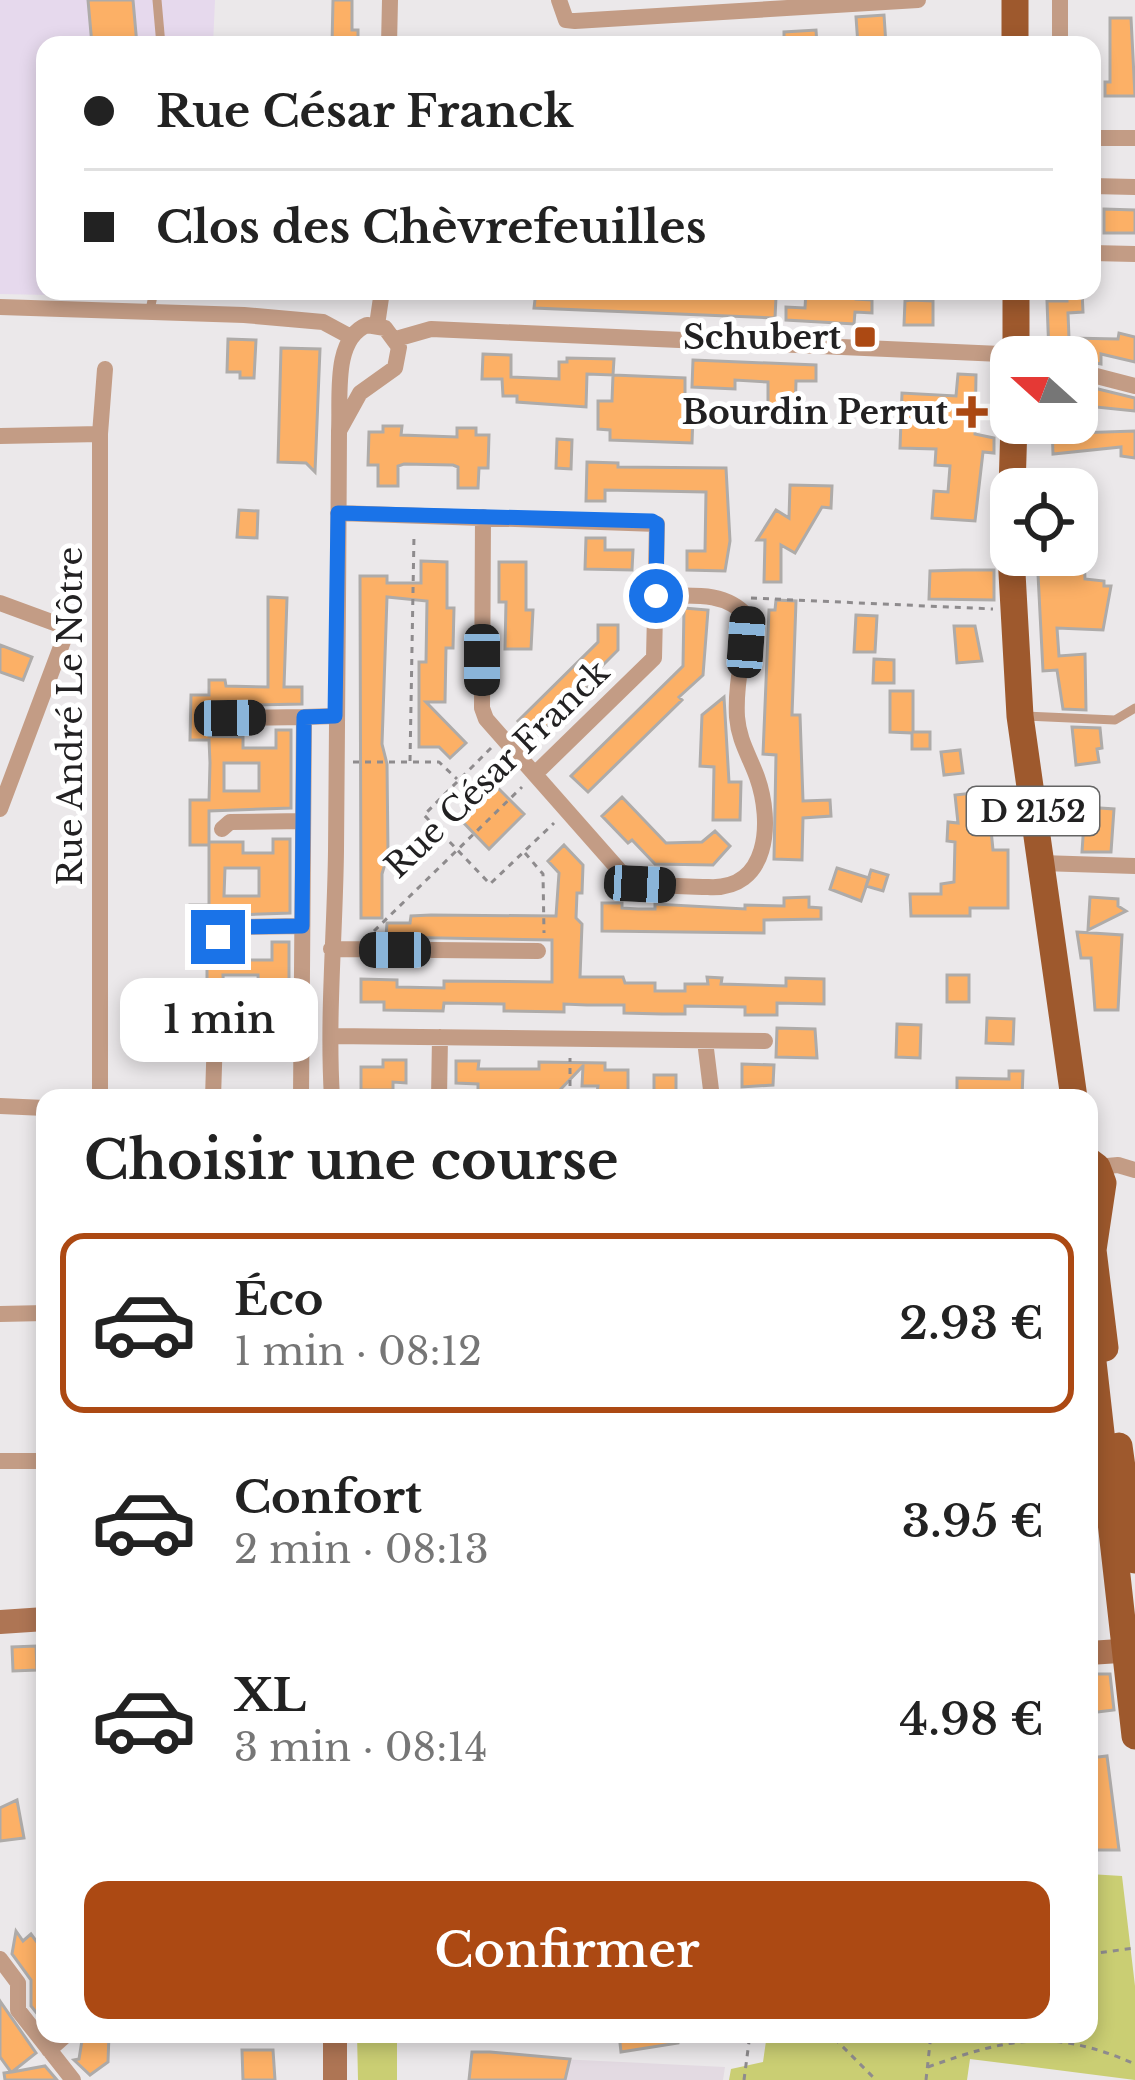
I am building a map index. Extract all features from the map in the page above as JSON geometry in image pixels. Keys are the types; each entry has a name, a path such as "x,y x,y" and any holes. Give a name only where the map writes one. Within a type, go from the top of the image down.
{"main road":[{"path":"1015,0 1015,36"},
{"path":"1017,300 1019,336"},
{"name":"D 2152","path":"1012,576 1020,716 1069,1089"},
{"path":"1098,1287 1135,1560"},
{"path":"1098,1397 1131,1659 1135,1736"}],"street":[{"path":"388,36 390,0"},
{"path":"559,0 566,20 575,21 918,0"},
{"path":"1060,0 1060,36"},
{"path":"1101,138 1135,138"},
{"path":"1101,186 1135,187"},
{"path":"1101,253 1135,254"},
{"path":"377,325 381,300"},
{"path":"0,307 150,310 323,322 349,336"},
{"path":"332,1089 339,431 349,336 367,325 377,325 396,339 399,358 395,368 352,403 339,431"},
{"path":"396,339 431,328 990,354"},
{"path":"344,358 356,376 375,380"},
{"name":"Rue André Le Nôtre","path":"100,1089 100,434 105,369"},
{"path":"1098,376 1135,386"},
{"path":"0,436 100,434"},
{"name":"Rue César Franck","path":"338,513 657,524 654,658 536,773"},
{"path":"483,517 482,708 486,719 620,871 640,884 729,889 756,867 763,845 757,776 741,747 737,714 747,616 735,603 720,597 656,596"},
{"path":"0,603 68,628 0,809"},
{"path":"221,725 230,718 335,716"},
{"path":"301,1089 304,717"},
{"path":"222,829 230,822 303,821"},
{"path":"1041,863 1135,866"},
{"path":"218,937 230,927 302,926"},
{"path":"332,950 538,951"},
{"path":"213,1089 214,1034 222,1029 301,1029"},
{"path":"331,1036 765,1041"},
{"path":"439,1089 440,1037"},
{"path":"705,1041 711,1089"},
{"path":"0,1106 36,1108"},
{"path":"1098,1173 1118,1165 1134,1171"},
{"path":"0,1314 36,1313"},
{"path":"0,1461 36,1461"},
{"path":"0,1622 36,1620"},
{"path":"1098,1654 1131,1659"},
{"path":"0,1959 18,1983 18,2010 36,2033"},
{"path":"44,2043 73,2080"},
{"path":"49,2050 57,2043"},
{"path":"335,2043 335,2080"}],"lane":[{"path":"157,0 160,36"},
{"path":"150,310 152,300"},
{"path":"1020,716 1115,720 1135,708"}],"path":[{"path":"410,761 414,525"},
{"path":"735,603 743,598 776,598 994,609"},
{"path":"502,738 424,815 490,884 568,809"},
{"path":"351,762 440,763 458,780"},
{"name":"Rue César Franck","path":"367,939 536,773"},
{"path":"524,852 543,874 544,942 538,951"},
{"path":"570,1048 570,1089"},
{"path":"1098,1953 1135,1948"},
{"path":"744,2080 749,2043"},
{"path":"839,2043 876,2080"},
{"path":"926,2080 930,2043"},
{"path":"928,2067 1012,2043"},
{"path":"1080,2043 1135,2064"}],"shaded area":[{"path":"0,0 215,0 213,36 36,36 36,295 0,294"},
{"path":"478,2055 725,2067 723,2080 476,2080"}],"green space":[{"path":"1098,1875 1122,1876 1135,1986 1135,2080 970,2059 967,2080 729,2080 731,2069 763,2062 766,2043 1098,2043"},
{"path":"357,2043 397,2043 397,2080 358,2080"}],"building":[{"path":"88,0 133,0 136,36 91,36"},
{"path":"333,0 352,0 352,30 358,30 358,36 332,36"},
{"path":"884,15 885,36 857,36 856,17"},
{"path":"1110,18 1131,18 1135,96 1105,96 1105,82 1110,82"},
{"path":"816,30 816,36 784,36 784,32"},
{"path":"1104,209 1135,210 1135,233 1104,233"},
{"path":"535,300 776,300 775,318 534,308"},
{"path":"805,300 872,300 872,313 855,312 854,324 786,320 786,307 805,308"},
{"path":"1082,300 1083,312 1068,313 1069,336 1048,336 1047,301"},
{"path":"905,301 933,301 933,325 904,325"},
{"path":"1119,333 1135,337 1135,362 1101,354 1101,364 1098,339 1118,339"},
{"path":"228,339 256,340 254,378 227,372"},
{"path":"281,348 320,349 315,472 306,463 278,462"},
{"path":"483,354 511,355 511,377 559,379 559,362 567,358 614,359 613,375 587,374 586,407 517,402 517,396 503,396 502,379 482,379"},
{"path":"693,360 816,365 816,381 796,381 795,418 768,417 768,382 735,380 735,389 692,387"},
{"path":"958,374 976,375 975,434 990,437 994,444 994,453 983,452 975,521 932,518 934,491 948,492 950,466 935,465 936,449 900,448 902,393 956,396"},
{"path":"613,375 685,378 685,415 693,415 692,443 610,440 610,430 598,429 598,401 612,401"},
{"path":"1098,389 1135,398 1135,411 1098,407"},
{"path":"383,426 402,426 401,435 457,437 457,428 476,428 476,435 489,435 488,468 479,468 478,488 458,488 458,467 453,465 404,464 398,466 398,486 378,486 378,465 368,465 369,432 383,432"},
{"path":"1135,431 1135,458 1121,456 1121,447 1053,454 1053,444 1098,444 1098,432"},
{"path":"557,439 572,440 571,469 556,468"},
{"path":"587,462 618,463 618,467 726,468 730,541 725,571 687,570 687,551 705,551 706,492 605,490 605,501 586,501"},
{"path":"790,485 832,486 831,508 822,507 795,553 781,545 781,582 764,582 765,540 757,540 776,510 789,518"},
{"path":"239,510 258,511 257,538 237,537"},
{"path":"586,538 605,538 605,550 633,550 632,570 585,569"},
{"path":"421,561 447,562 447,608 454,608 453,648 446,648 445,702 426,702 466,743 450,758 439,747 419,747 419,662 426,662 427,601 387,597 382,744 387,764 388,853 382,874 382,918 361,918 360,576 387,576 387,583 421,583"},
{"path":"499,562 526,562 526,610 533,610 531,649 505,649 506,602 499,602"},
{"path":"990,570 994,600 929,599 930,571"},
{"path":"1038,576 1085,576 1111,586 1103,630 1057,628 1059,656 1085,654 1086,710 1063,709 1057,670 1043,671"},
{"path":"268,597 287,598 284,687 302,687 302,704 209,706 209,736 243,737 243,748 276,748 276,730 291,730 291,808 209,811 209,842 243,842 243,853 273,853 273,839 290,839 290,913 209,916 205,938 209,949 241,949 241,960 272,960 272,942 289,942 289,1016 190,1020 190,994 207,994 207,950 190,950 190,905 209,905 209,845 190,845 190,800 209,800 210,763 209,740 190,740 191,695 209,695 209,680 225,680 226,686 268,687","holes":["224,763 259,763 259,791 224,791","225,868 259,868 259,896 224,896","223,975 258,975 259,1000 224,1001"]},
{"path":"776,600 796,601 792,715 800,715 803,801 830,800 831,816 803,818 802,860 774,859 776,755 763,754 769,610 775,610"},
{"path":"684,608 708,610 703,675 588,792 571,776 683,666"},
{"path":"856,615 877,616 875,652 854,652"},
{"path":"598,625 618,625 618,650 535,738 518,721 598,642"},
{"path":"954,626 975,626 982,661 957,663"},
{"path":"0,645 32,657 23,680 0,672"},
{"path":"874,659 894,660 894,683 873,683"},
{"path":"890,691 913,691 913,732 930,732 930,749 912,749 912,733 890,732"},
{"path":"724,697 729,782 741,782 740,820 713,820 714,767 700,766 702,715"},
{"path":"1072,727 1100,728 1099,762 1076,765"},
{"path":"960,750 963,773 944,775 941,752"},
{"path":"494,784 524,814 489,849 459,818"},
{"path":"992,791 993,850 1008,850 1008,908 970,908 970,916 911,916 910,894 941,894 941,884 954,882 955,842 947,841 948,822 958,823 955,795"},
{"path":"622,797 666,843 702,842 715,831 730,846 713,865 655,864 602,816"},
{"path":"1085,807 1114,809 1111,852 1082,852"},
{"path":"564,845 583,865 576,918 582,924 580,977 623,977 625,983 655,983 655,991 685,991 685,984 708,984 707,977 722,978 721,984 786,986 786,978 824,979 824,1004 777,1003 777,1015 745,1015 745,1007 685,1006 685,1014 662,1014 624,1013 624,1005 564,1004 564,1012 444,1003 443,1011 384,1010 384,1002 361,1002 361,979 397,980 397,987 444,988 444,981 552,982 552,940 386,937 387,923 410,923 411,916 431,915 556,916 559,873 548,861"},
{"path":"837,868 869,878 861,901 830,889"},
{"path":"871,870 888,875 883,891 866,886"},
{"path":"809,897 809,907 821,908 821,919 764,920 764,933 602,931 602,903 638,909 655,909 655,904 745,909 745,905 784,906 784,898"},
{"path":"1090,897 1118,899 1118,906 1126,911 1088,930"},
{"path":"1077,932 1122,935 1118,1010 1095,1010 1091,958 1081,958"},
{"path":"947,975 969,975 969,1002 947,1002"},
{"path":"987,1018 1014,1019 1013,1044 986,1043"},
{"path":"897,1024 921,1025 920,1058 896,1057"},
{"path":"777,1028 815,1029 817,1058 776,1057"},
{"path":"383,1060 406,1060 406,1083 393,1082 393,1089 361,1089 361,1067 383,1067"},
{"path":"456,1061 479,1061 478,1069 539,1069 539,1062 605,1063 605,1070 628,1070 628,1089 582,1086 583,1066 561,1089 478,1089 478,1084 456,1083"},
{"path":"742,1064 774,1065 773,1085 742,1087"},
{"path":"1009,1071 1023,1071 1022,1089 957,1089 957,1078 1009,1079"},
{"path":"654,1075 676,1075 676,1089 654,1089"},
{"path":"36,1646 36,1670 13,1671 12,1647"},
{"path":"1098,1674 1110,1674 1114,1710 1098,1712"},
{"path":"1107,1756 1119,1850 1098,1850 1098,1757"},
{"path":"17,1800 24,1838 0,1841 0,1808"},
{"path":"16,1931 23,1941 31,1934 36,1941 36,2012 31,2006 31,1980 12,1954"},
{"path":"0,2001 36,2053 12,2072 45,2066 57,2080 5,2080 4,2073 11,2072 0,2057"},
{"path":"82,2043 109,2043 108,2062 90,2075 74,2060 79,2059"},
{"path":"620,2043 678,2043 621,2052"},
{"path":"242,2050 273,2050 275,2080 243,2080"},
{"path":"472,2052 570,2059 565,2080 469,2080"}],"place":[{"name":"Schubert","path":"865,337"},
{"name":"Bourdin Perrut","path":"972,412"}],"route":[{"path":"218,937 230,927 302,926 304,717 335,716 338,513 652,521 657,524 656,596"}]}
